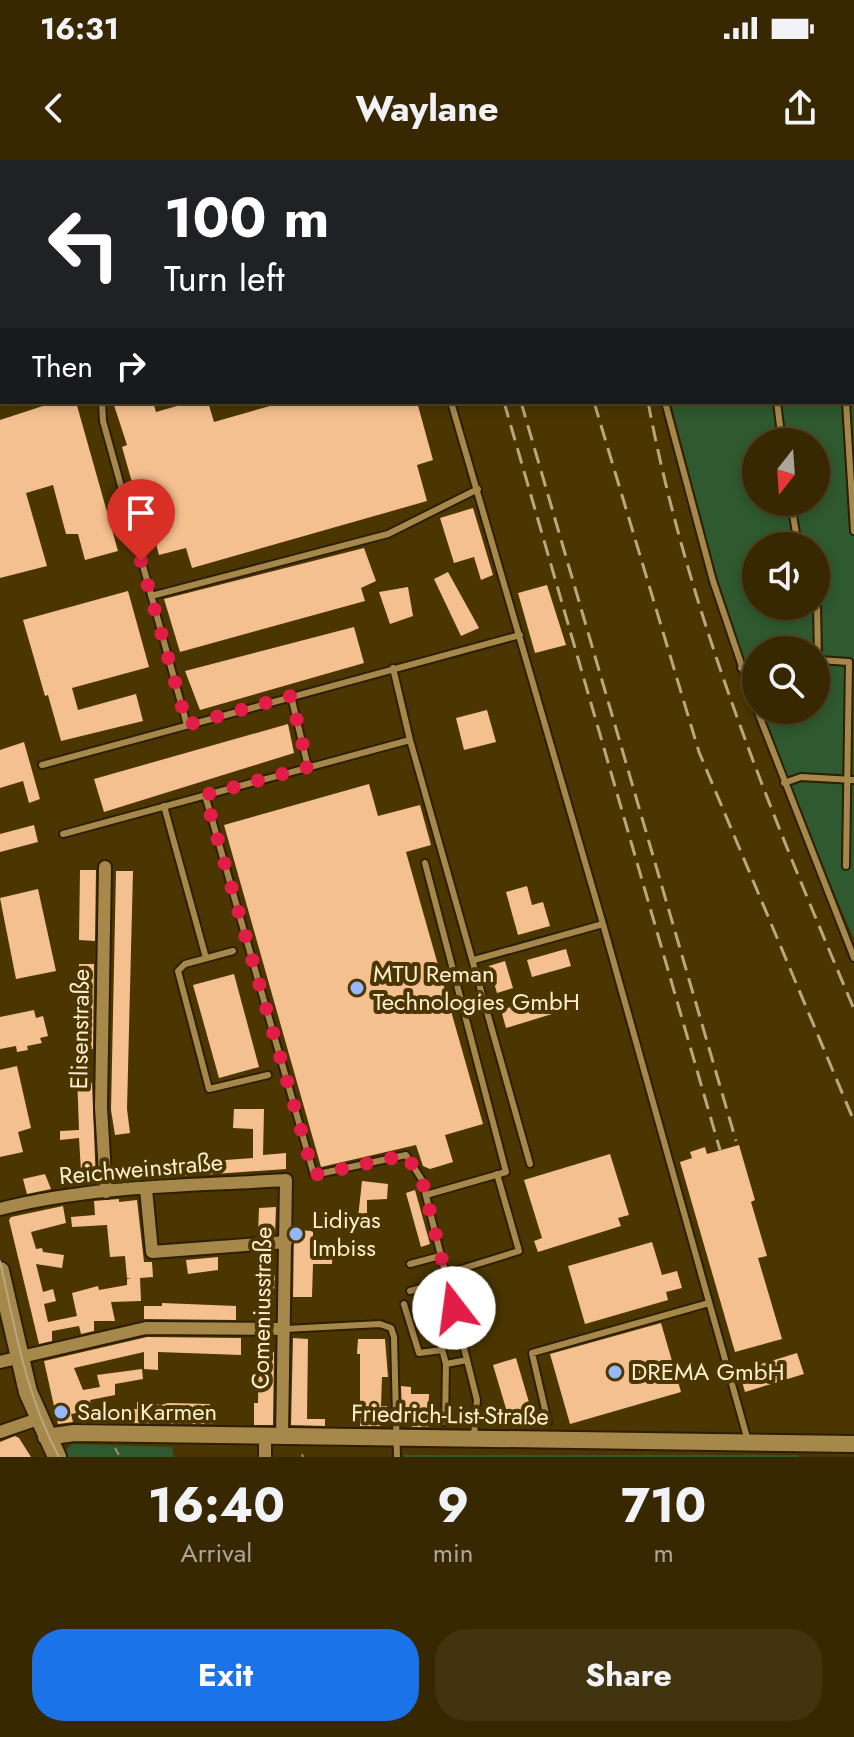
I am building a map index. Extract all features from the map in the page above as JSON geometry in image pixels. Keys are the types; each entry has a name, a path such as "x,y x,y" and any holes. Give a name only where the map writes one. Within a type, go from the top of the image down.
{"main road":[{"path":"0,1271 19,1357 38,1419 57,1457"}],"street":[{"name":"Elisenstraße","path":"105,867 101,1107 106,1192"},
{"name":"Reichweinstraße","path":"0,1209 50,1198 106,1192 286,1180"},
{"name":"Comeniusstraße","path":"265,1457 274,1436 284,1329 286,1180"},
{"path":"146,1189 152,1252 286,1242"},
{"path":"0,1362 146,1328 284,1329"},
{"path":"0,1432 38,1419"},
{"name":"Friedrich-List-Straße","path":"46,1437 74,1433 854,1444"}],"lane":[{"path":"102,404 103,421 187,725"},
{"path":"452,404 603,924 748,1442"},
{"path":"666,404 713,581 741,668"},
{"path":"777,404 780,428"},
{"path":"846,404 854,531"},
{"path":"151,596 388,534 478,489"},
{"path":"42,765 520,635"},
{"path":"830,661 849,662 846,866"},
{"path":"393,668 410,740 530,1164"},
{"path":"291,696 308,767"},
{"path":"762,724 854,958"},
{"path":"63,834 410,740"},
{"path":"784,783 801,777 854,780"},
{"path":"205,795 314,1175 406,1155 422,1180 477,1400 474,1439"},
{"path":"164,806 206,958"},
{"path":"425,863 506,1172 426,1195"},
{"path":"474,960 603,924"},
{"path":"233,951 185,964 178,971 209,1089 268,1075"},
{"path":"410,1291 519,1251 497,1174"},
{"path":"410,1264 440,1256"},
{"path":"428,1297 446,1364 445,1422"},
{"path":"548,1422 532,1353 709,1303"},
{"path":"404,1304 419,1353 442,1350"},
{"path":"284,1329 380,1324 391,1328 394,1337 397,1457"},
{"path":"446,1364 467,1360"}],"green space":[{"path":"671,404 854,404 854,939 791,792 766,724 830,724 830,636 742,636 742,652 715,570"},
{"path":"73,1444 172,1447 174,1457 68,1457 65,1450"},
{"path":"798,1455 799,1457 404,1457"}],"building":[{"path":"49,404 77,404 118,551 85,560 78,534 66,534 53,485 26,493 47,566 0,578 0,420"},
{"path":"114,404 154,404 156,412 184,404 209,404 214,422 277,404 418,404 433,460 417,465 427,501 192,568 186,548 159,555 155,540 149,542 122,447 127,445"},
{"path":"473,508 493,575 481,580 474,557 454,563 440,518"},
{"path":"364,548 376,581 361,588 365,601 180,652 164,599"},
{"path":"448,572 479,628 461,636 434,579"},
{"path":"547,585 566,645 535,653 518,593"},
{"path":"408,587 413,616 390,624 379,592"},
{"path":"128,591 149,667 72,688 78,710 136,694 143,721 61,741 23,620"},
{"path":"354,627 364,663 200,710 185,671"},
{"path":"487,710 496,742 464,750 456,718"},
{"path":"288,724 294,753 104,812 94,779"},
{"path":"24,742 40,799 29,803 23,781 0,788 0,750"},
{"name":"MTU Reman Technologies GmbH","path":"369,784 378,816 420,805 431,845 406,852 483,1124 445,1135 453,1162 430,1169 423,1166 416,1145 321,1167 224,825"},
{"path":"34,825 38,842 0,852 0,834"},
{"path":"80,870 96,870 95,941 79,940"},
{"path":"116,871 133,871 127,1109 130,1133 115,1135 111,1110"},
{"path":"527,886 532,905 543,902 550,926 518,935 506,892"},
{"path":"38,889 56,971 16,979 0,898"},
{"path":"566,949 571,966 532,977 527,960"},
{"path":"505,961 513,988 497,993 489,966"},
{"path":"79,964 94,964 93,1049 77,1049"},
{"path":"234,974 259,1067 219,1078 193,985"},
{"path":"547,996 552,1014 506,1028 501,1010"},
{"path":"34,1010 36,1018 43,1016 48,1036 40,1038 42,1043 17,1052 16,1046 0,1049 0,1017"},
{"path":"17,1066 31,1128 18,1132 23,1152 0,1157 0,1070"},
{"path":"77,1075 88,1076 88,1083 92,1083 96,1183 69,1186 69,1175 81,1172 79,1138 60,1140 60,1131 79,1130"},
{"path":"234,1109 264,1109 263,1155 286,1153 286,1169 116,1181 116,1168 253,1158 253,1129 233,1128"},
{"path":"739,1145 767,1256 758,1258 782,1339 735,1352 680,1162 692,1158 690,1152 705,1147 707,1154"},
{"path":"610,1154 629,1215 618,1218 621,1226 538,1252 534,1241 542,1238 524,1180"},
{"path":"45,1174 51,1189 27,1194 23,1179"},
{"path":"362,1181 388,1184 387,1199 367,1200 367,1218 358,1218"},
{"path":"415,1190 430,1244 421,1247 406,1193"},
{"path":"119,1199 119,1202 137,1200 144,1262 152,1262 153,1277 140,1278 141,1301 111,1302 115,1321 94,1321 94,1331 81,1334 79,1326 52,1331 52,1341 39,1344 9,1220 11,1217 63,1206 66,1223 31,1232 36,1249 64,1255 62,1268 36,1264 43,1292 53,1289 56,1301 44,1304 48,1322 77,1316 72,1293 98,1286 99,1290 127,1285 127,1279 131,1278 127,1278 125,1256 110,1257 107,1225 72,1227 71,1217 95,1215 94,1201"},
{"path":"276,1207 275,1234 258,1235 259,1208"},
{"path":"294,1230 313,1231 313,1249 333,1249 332,1264 313,1264 312,1297 293,1297"},
{"path":"652,1242 662,1275 677,1271 682,1288 666,1292 668,1300 585,1324 568,1266"},
{"path":"218,1257 218,1270 188,1274 186,1260"},
{"path":"257,1275 275,1275 272,1320 257,1320"},
{"path":"162,1303 236,1306 236,1320 144,1319 144,1306 162,1306"},
{"name":"DREMA GmbH","path":"661,1323 681,1392 570,1424 550,1354"},
{"path":"147,1337 241,1338 241,1355 158,1352 158,1370 144,1369 144,1352 74,1368 83,1390 100,1387 97,1375 142,1369 143,1379 115,1384 115,1395 90,1400 92,1411 71,1414 73,1422 58,1424 44,1361"},
{"path":"293,1338 308,1339 307,1419 325,1419 325,1426 291,1425"},
{"path":"358,1339 385,1339 388,1377 382,1377 381,1406 387,1406 386,1415 381,1415 381,1426 360,1426"},
{"path":"259,1352 274,1352 273,1425 254,1425 254,1403 258,1403"},
{"path":"797,1353 804,1374 745,1392 739,1371"},
{"path":"516,1358 533,1416 510,1422 493,1365"},
{"path":"401,1386 411,1387 411,1394 429,1394 428,1427 412,1427 412,1414 402,1414"},
{"path":"137,1402 210,1404 210,1407 215,1407 215,1424 120,1423 120,1418 113,1418 112,1409 137,1409"},
{"path":"15,1436 31,1457 0,1457 0,1442"}],"tram line":[{"path":"0,1261 30,1386 59,1457"}],"railway":[{"path":"505,404 720,1150"},
{"path":"522,404 736,1141"},
{"path":"595,404 699,752 854,1121"},
{"path":"648,404 685,558 709,635 792,861 854,1009"}],"place":[{"name":"MTU Reman Technologies GmbH","path":"357,988"},
{"name":"Lidiyas Imbiss","path":"296,1234"},
{"name":"DREMA GmbH","path":"615,1372"},
{"name":"Salon Karmen","path":"61,1412"}],"route":[{"path":"141,561 187,725 291,696 308,767 205,795 314,1175 406,1155 422,1180 454,1308"}]}
